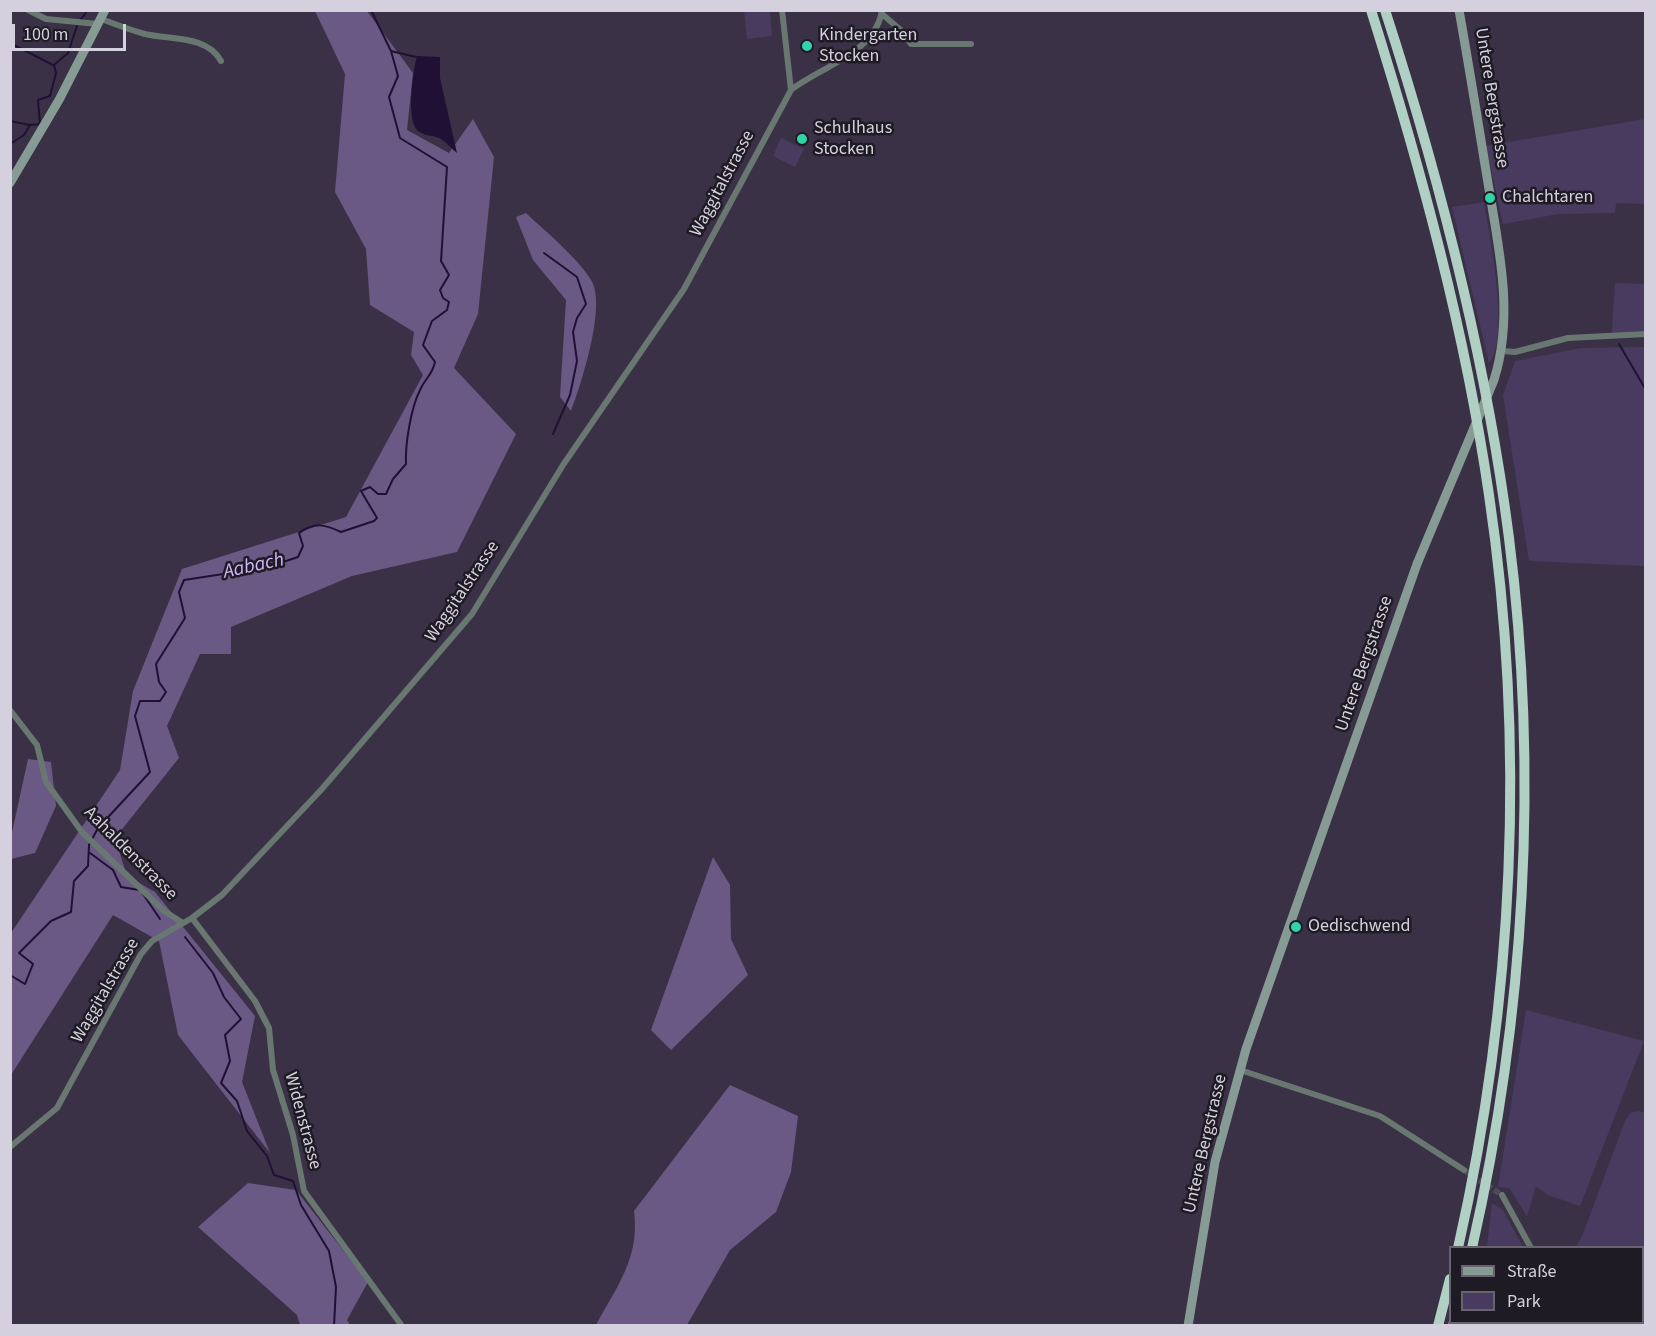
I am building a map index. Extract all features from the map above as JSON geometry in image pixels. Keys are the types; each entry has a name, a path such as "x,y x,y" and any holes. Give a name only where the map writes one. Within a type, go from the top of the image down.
{"highway":[{"path":"1371,10 1430,211 1475,410 1503,621 1509,724 1509,851 1503,954 1492,1056 1476,1159 1458,1246"},
{"path":"1385,10 1444,211 1485,385 1509,540 1517,618 1523,742 1523,846 1518,940 1508,1043 1491,1156 1472,1246"},
{"path":"1438,1326 1449,1283"}],"main road":[{"name":"Untere Bergstrasse","path":"1188,1326 1215,1162 1240,1070 1417,564 1446,488 1494,380 1502,351 1505,330 1503,279 1459,10"},
{"path":"10,183 60,100 101,18"}],"street":[{"path":"28,10 46,19 101,18 145,34 199,42 216,52 220,61"},
{"path":"782,10 791,90"},
{"path":"882,13 903,32 911,44 971,44"},
{"name":"Waggitalstrasse","path":"10,1147 57,1108 141,954 152,941 192,918 222,895 321,790 471,614 563,465 684,289 791,90 817,71 858,49 872,33 882,13"},
{"path":"1502,351 1515,352 1559,339 1646,334"},
{"name":"Aahaldenstrasse","path":"10,710 37,745 46,782 88,839 164,911 183,923"},
{"name":"Widenstrasse","path":"192,918 255,1001 269,1028 273,1070 293,1135 304,1191 402,1326"},
{"path":"1240,1070 1380,1116 1464,1170"},
{"path":"1502,1195 1530,1246"}],"green space":[{"path":"744,11 770,11 772,36 747,39"},
{"path":"1645,119 1645,204 1616,203 1615,213 1559,214 1503,224 1486,146"},
{"path":"781,138 804,149 795,167 773,156"},
{"path":"1484,202 1494,261 1498,310 1495,351 1489,363 1452,207"},
{"path":"1615,283 1645,284 1645,331 1612,333"},
{"path":"1645,347 1645,566 1529,561 1503,395 1515,361 1581,348"},
{"path":"1526,1010 1644,1041 1580,1206 1548,1195 1536,1186 1527,1216 1509,1188 1498,1187"},
{"path":"1638,1111 1645,1113 1645,1325 1559,1326 1558,1324 1644,1324 1644,1246 1577,1246 1630,1113"},
{"path":"1492,1203 1503,1210 1522,1246 1487,1246"}],"shaded area":[{"path":"315,11 367,11 413,73 407,130 449,153 473,119 494,157 478,314 454,368 516,434 457,552 352,576 231,627 231,654 200,654 167,726 179,758 115,838 127,876 155,892 255,1016 242,1082 270,1153 178,1035 159,941 113,915 11,1075 11,933 120,770 133,691 182,569 346,517 423,375 411,355 414,332 370,305 366,249 335,192 345,74"},
{"path":"417,56 440,57 440,78 457,153 439,138 417,130 414,124 411,94"},
{"path":"526,213 578,263 591,280 595,291 596,307 591,345 571,411 560,397 566,300 533,260 516,217"},
{"path":"28,759 51,762 56,806 35,853 11,859 11,837"},
{"path":"713,857 730,885 731,939 748,975 671,1050 651,1030"},
{"path":"730,1085 798,1116 791,1172 776,1212 730,1250 687,1325 596,1325 619,1284 630,1257 634,1243 634,1211"},
{"path":"248,1183 296,1190 368,1282 347,1320 350,1325 300,1325 297,1315 198,1227"}],"waterway":[{"path":"81,19 88,10"},
{"name":"Aabach","path":"10,975 25,984 33,964 19,953 51,921 71,912 74,881 88,866 89,845 98,828 150,772 135,716 140,701 160,701 166,692 159,682 156,664 185,618 179,592 184,580 243,571 257,564 277,564 298,557 303,546 299,533 310,527 324,526 341,532 374,521 377,518 361,491 370,487 378,494 386,494 393,479 406,464 411,416 420,390 435,362 423,345 432,321 447,310 449,302 443,298 440,290 449,275 441,261 447,167 400,138 389,97 398,76 391,51 371,10"},
{"path":"10,121 30,125 40,124 38,100 50,96 56,73 54,65 68,53 77,26"},
{"path":"10,43 53,65"},
{"path":"391,51 416,57"},
{"path":"10,144 24,135 30,125"},
{"path":"544,253 577,277 586,304 577,318 573,332 577,361 570,395 553,434"},
{"path":"1619,344 1646,390"},
{"path":"90,853 113,870 121,887 139,890"},
{"path":"143,894 160,919"},
{"path":"185,937 213,973 224,997 241,1019 225,1035 230,1061 221,1083 237,1101 247,1131 267,1156 274,1175 293,1181 301,1205 329,1251 336,1287 334,1326"}],"tunnel":[{"path":"1464,1170 1502,1195"}],"place":[{"name":"Kindergarten Stocken","path":"807,46"},
{"name":"Schulhaus Stocken","path":"802,139"},
{"name":"Chalchtaren","path":"1490,198"},
{"name":"Oedischwend","path":"1296,927"}]}
